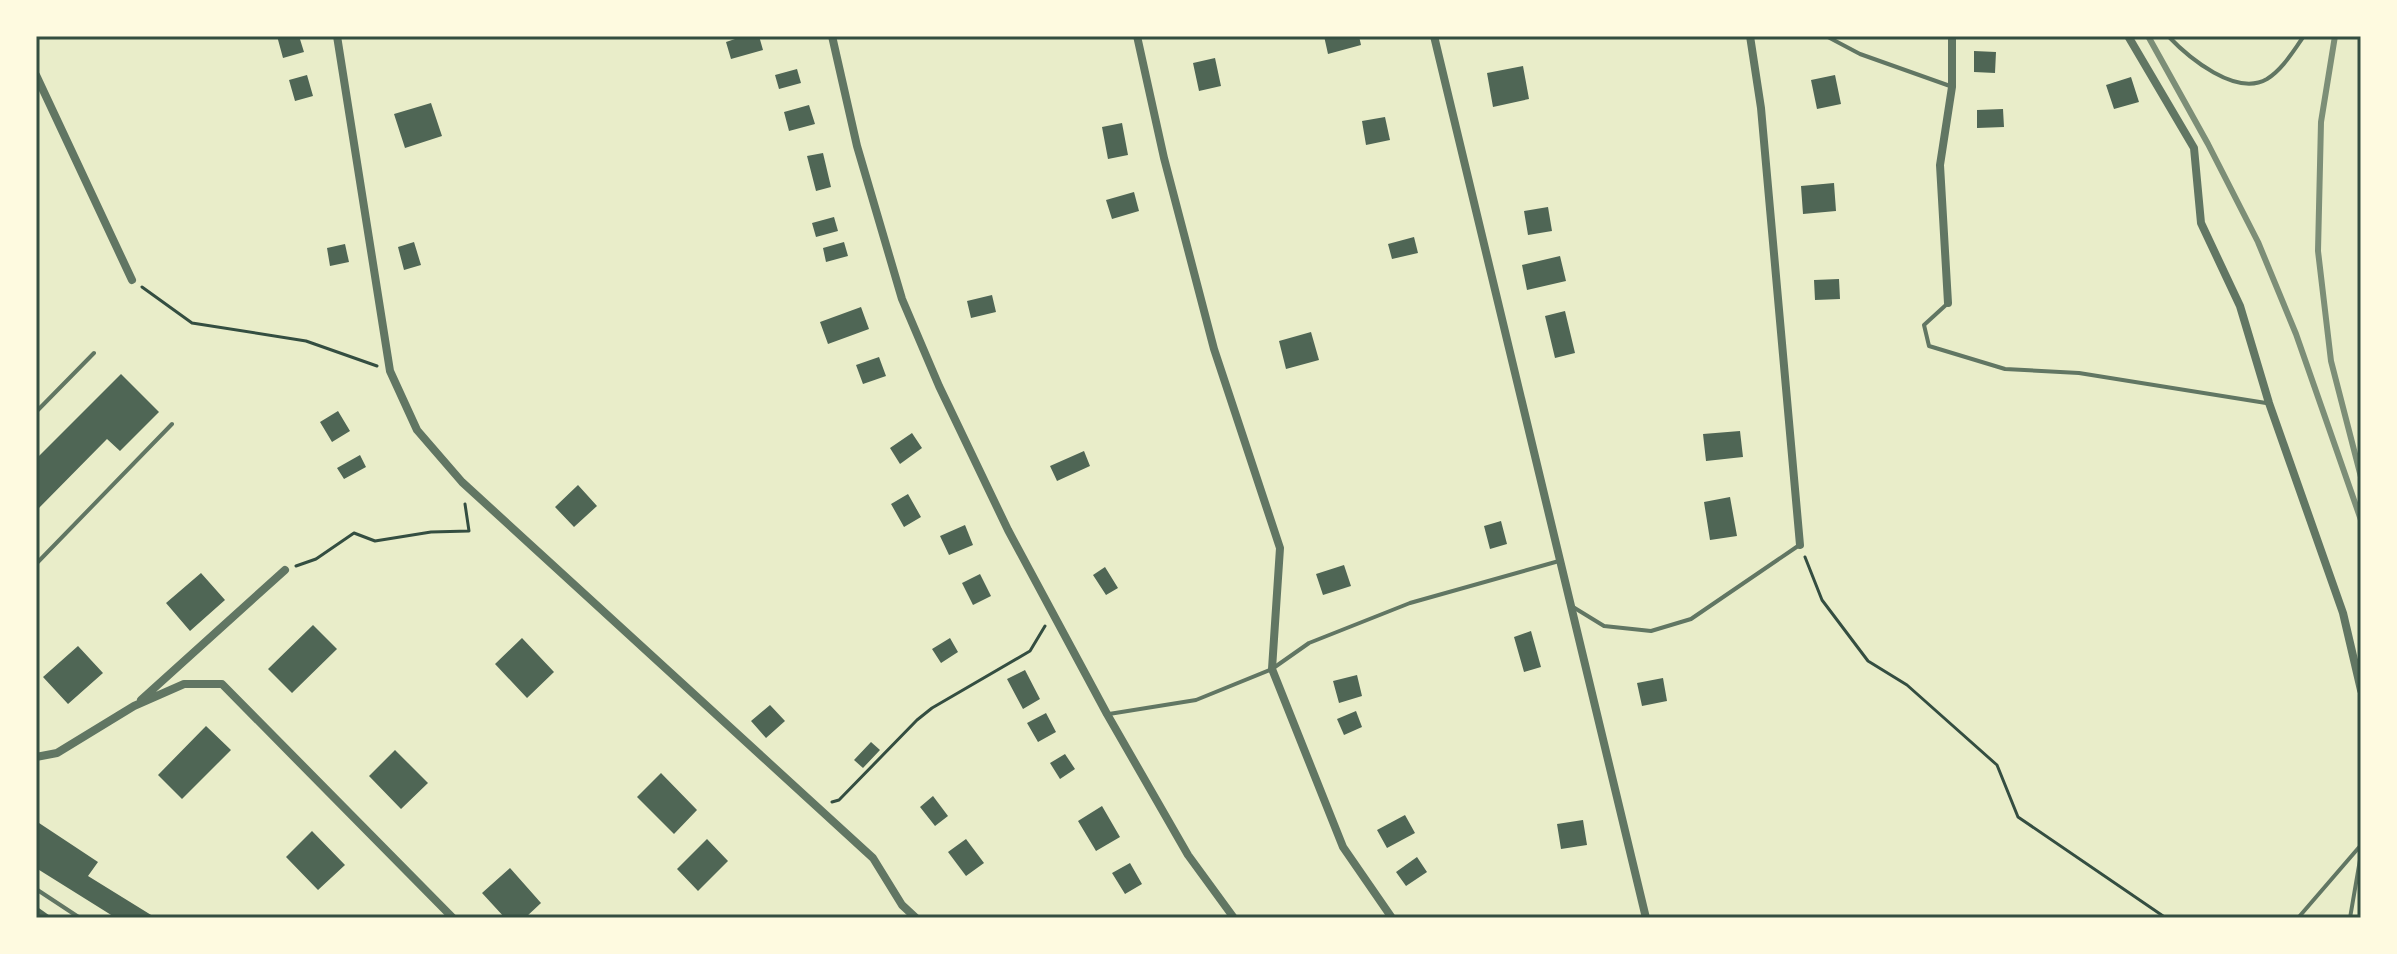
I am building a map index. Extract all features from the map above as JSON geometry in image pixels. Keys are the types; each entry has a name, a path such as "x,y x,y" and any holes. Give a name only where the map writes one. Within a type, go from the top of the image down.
{"street":[{"path":"337,36 390,371 417,430 462,482 873,858 902,905 916,918"},
{"path":"832,36 857,146 902,299 939,386 1052,615 1188,855 1234,918"},
{"path":"1137,36 1164,158 1214,349 1280,548 1272,669 1343,847 1392,918"},
{"path":"1434,36 1646,918"},
{"path":"1750,36 1761,108 1800,545"},
{"path":"1948,303 1940,165 1952,87 1952,36"},
{"path":"2128,36 2194,148 2201,223 2240,306 2269,403 2343,613 2361,690"},
{"path":"36,75 132,280"},
{"path":"134,706 285,570"},
{"path":"36,757 57,753 134,706 184,684 222,684 453,918"}],"lane":[{"path":"1826,36 1860,54 1952,87"},
{"path":"2168,36 2182,50 2231,83 2263,82 2280,70 2304,36"},
{"path":"1948,303 1924,325 1929,346 2005,369 2079,373 2269,403"},
{"path":"36,412 94,353"},
{"path":"36,564 172,424"},
{"path":"1573,607 1604,626 1651,631 1691,619 1800,545"},
{"path":"1107,714 1196,700 1272,669 1309,643 1410,603 1561,560"},
{"path":"2298,918 2361,845"},
{"path":"2350,918 2361,854"},
{"path":"36,889 80,918"}],"path":[{"path":"132,280 192,323 306,341 390,371"},
{"path":"285,570 316,559 354,533 375,541 431,532 469,531 462,482"},
{"path":"1800,545 1822,600 1868,661 1907,685 1997,765 2018,817 2166,918"},
{"path":"817,807 839,800 932,708 1030,651 1052,615"}],"building":[{"path":"277,36 299,36 304,52 283,58"},
{"path":"744,36 759,36 763,50 731,59 726,42"},
{"path":"1324,36 1359,36 1361,45 1328,54"},
{"path":"1974,51 1996,52 1995,73 1974,72"},
{"path":"1215,58 1221,86 1199,91 1193,63"},
{"path":"1523,66 1529,99 1493,107 1487,73"},
{"path":"797,69 801,83 779,89 775,75"},
{"path":"307,75 313,96 295,101 289,80"},
{"path":"1835,75 1841,104 1817,109 1811,80"},
{"path":"2131,77 2139,102 2114,109 2106,85"},
{"path":"431,103 442,136 405,148 394,114"},
{"path":"809,105 815,124 789,131 784,112"},
{"path":"2003,109 2004,127 1977,128 1977,110"},
{"path":"1385,117 1390,140 1366,145 1362,121"},
{"path":"1122,123 1128,155 1108,159 1102,127"},
{"path":"823,153 831,187 816,191 807,156"},
{"path":"1834,183 1836,211 1803,214 1801,186"},
{"path":"1134,192 1139,211 1112,219 1106,200"},
{"path":"1548,207 1552,231 1528,235 1524,211"},
{"path":"834,217 838,231 816,237 812,223"},
{"path":"1414,237 1418,253 1392,259 1388,244"},
{"path":"414,242 421,265 404,270 398,247"},
{"path":"844,242 848,256 826,262 823,248"},
{"path":"345,244 349,262 330,266 327,248"},
{"path":"1560,256 1566,281 1527,290 1522,265"},
{"path":"1839,279 1840,299 1815,300 1814,280"},
{"path":"992,295 996,312 971,318 967,301"},
{"path":"861,307 869,329 828,344 820,322"},
{"path":"1565,311 1575,353 1555,358 1545,316"},
{"path":"1311,332 1319,360 1286,369 1279,341"},
{"path":"879,357 886,376 863,384 856,365"},
{"path":"121,374 159,412 120,451 107,439 36,511 36,459"},
{"path":"338,411 350,431 332,442 320,422"},
{"path":"1740,431 1743,457 1706,461 1703,434"},
{"path":"912,433 922,448 900,464 890,448"},
{"path":"1084,451 1090,466 1057,481 1050,466"},
{"path":"360,455 366,467 344,479 337,468"},
{"path":"578,485 597,506 574,527 555,507"},
{"path":"908,494 921,517 904,527 891,504"},
{"path":"1730,497 1737,536 1710,540 1704,502"},
{"path":"1501,521 1507,544 1490,549 1484,526"},
{"path":"965,525 973,545 949,555 940,536"},
{"path":"1344,565 1351,586 1323,595 1316,574"},
{"path":"1105,567 1118,588 1106,595 1093,575"},
{"path":"201,573 225,600 190,631 166,603"},
{"path":"980,574 991,596 973,605 962,583"},
{"path":"313,625 337,649 292,693 268,669"},
{"path":"1531,631 1541,667 1524,672 1514,637"},
{"path":"522,638 554,672 527,698 495,664"},
{"path":"950,638 958,652 941,663 932,649"},
{"path":"78,646 103,673 68,704 43,677"},
{"path":"1025,670 1040,699 1023,709 1007,679"},
{"path":"1357,675 1362,696 1339,703 1333,681"},
{"path":"1663,678 1667,701 1642,706 1637,683"},
{"path":"770,705 785,721 766,738 751,721"},
{"path":"1356,711 1362,727 1344,735 1337,719"},
{"path":"1046,713 1056,732 1038,742 1027,723"},
{"path":"206,726 231,750 182,799 158,775"},
{"path":"871,742 880,750 863,768 854,760"},
{"path":"395,750 428,783 401,809 369,776"},
{"path":"1065,754 1075,769 1060,779 1050,763"},
{"path":"661,773 697,810 674,834 637,797"},
{"path":"933,796 948,816 935,826 920,807"},
{"path":"1102,806 1120,837 1096,851 1078,821"},
{"path":"1405,815 1415,833 1387,848 1377,830"},
{"path":"1583,820 1587,845 1561,849 1557,824"},
{"path":"36,821 98,862 88,876 156,918 116,918 36,868"},
{"path":"312,831 345,865 318,890 286,857"},
{"path":"707,839 728,861 698,891 677,869"},
{"path":"966,839 984,863 966,876 948,852"},
{"path":"1417,857 1427,872 1406,886 1396,872"},
{"path":"1130,863 1142,884 1125,894 1112,873"},
{"path":"510,868 541,903 525,918 505,918 482,893"},
{"path":"36,906 53,918 36,918"}],"railway":[{"path":"2148,36 2258,242 2296,334 2361,520"},
{"path":"2335,36 2321,122 2318,251 2331,361 2361,477"}]}
